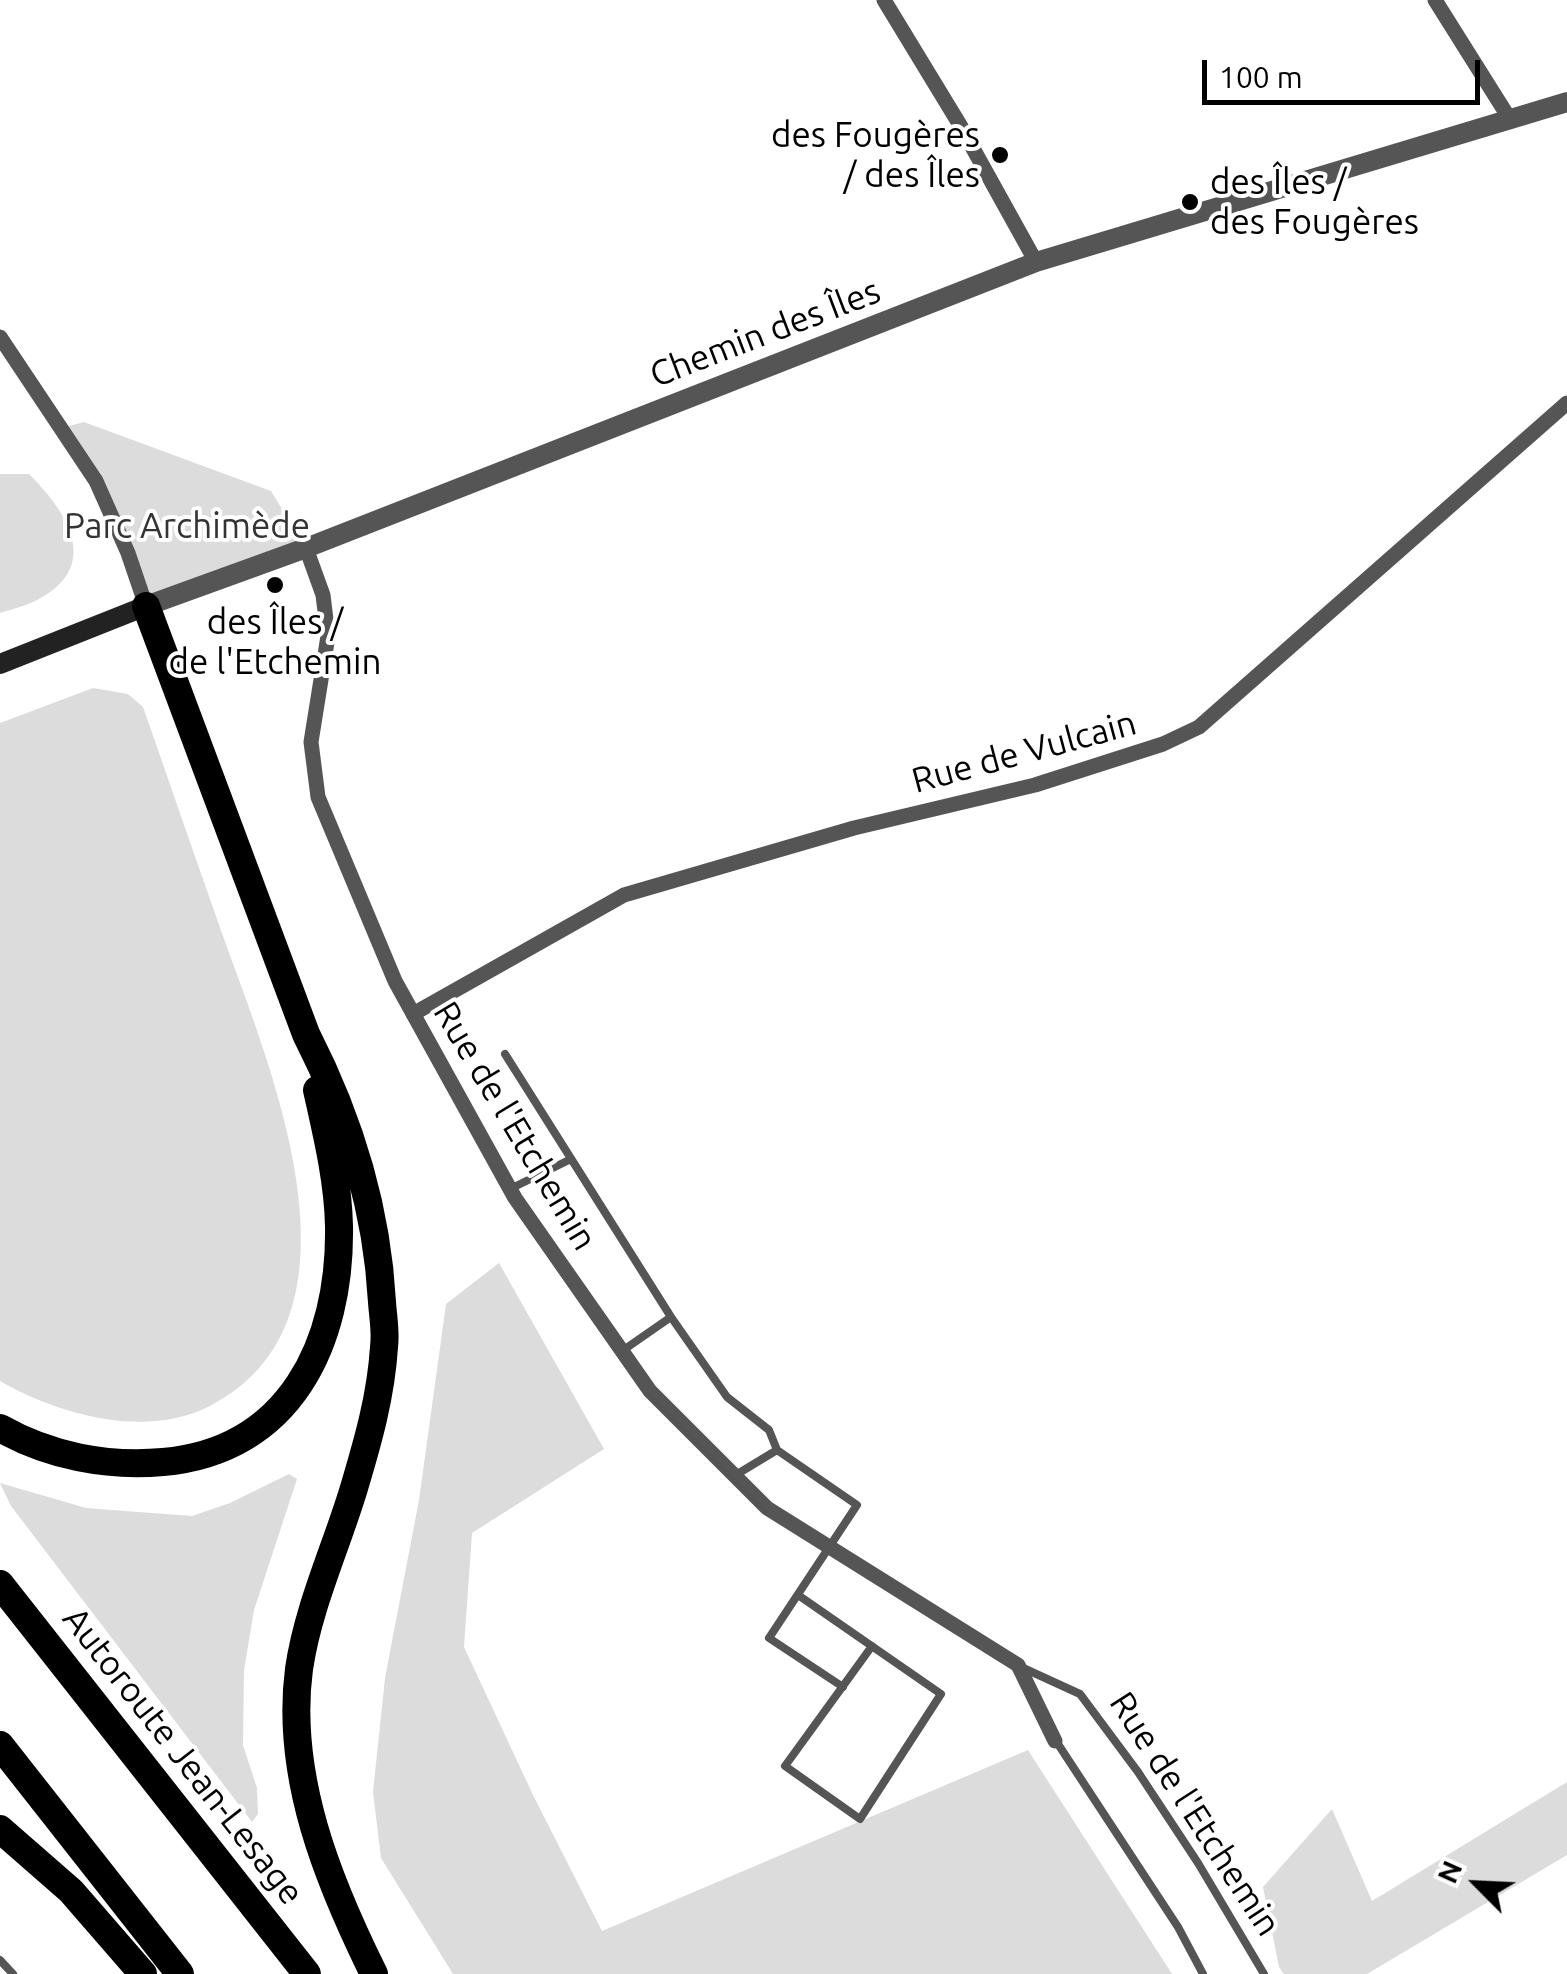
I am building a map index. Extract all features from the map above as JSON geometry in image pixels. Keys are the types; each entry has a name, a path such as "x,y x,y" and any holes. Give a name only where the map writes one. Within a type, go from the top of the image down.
{"highway":[{"path":"146,606 306,1034 331,1084 359,1164 380,1259 385,1344 375,1418 316,1599 299,1669 298,1737 312,1824 344,1913 374,1974"},
{"path":"0,1428 65,1455 131,1465 190,1460 227,1448 265,1425 297,1391 320,1347 334,1292 339,1226 332,1158 306,1034"},
{"name":"Autoroute Jean-Lesage","path":"0,1584 307,1974"},
{"path":"0,1744 180,1974"},
{"path":"0,1829 70,1892 143,1974"}],"main road":[{"name":"Chemin des Îles","path":"0,664 146,606"}],"street":[{"path":"884,0 960,125 1036,262"},
{"path":"1435,0 1511,121"},
{"name":"Chemin des Îles","path":"146,606 306,548 1036,262 1567,102"},
{"path":"0,337 96,481 146,606"},
{"name":"Rue de Vulcain","path":"413,1014 624,895 854,828 1035,785 1163,744 1199,727 1567,403"},
{"name":"Rue de l'Etchemin","path":"306,548 323,594 328,636 311,742 318,797 395,981 510,1189 650,1391 767,1508 1018,1665"},
{"path":"1018,1665 1056,1741"}],"lane":[{"path":"505,1054 671,1317 727,1397 769,1430 777,1450 857,1506 769,1638 842,1687"},
{"path":"510,1189 571,1158"},
{"path":"622,1351 671,1317"},
{"path":"734,1476 777,1450"},
{"path":"798,1595 942,1694 860,1818 785,1766 872,1646"},
{"name":"Rue de l'Etchemin","path":"1018,1665 1080,1694 1158,1802 1264,1974"},
{"path":"1056,1741 1178,1927 1203,1974"},
{"path":"0,1960 12,1974"}],"green space":[{"name":"Parc Archimède","path":"84,422 271,491 306,548 146,606 128,553 61,428"},
{"path":"0,474 29,474 43,489 66,522 73,555 69,571 57,586 33,602 0,613"},
{"path":"93,688 128,694 143,707 265,1053 298,1188 301,1254 290,1314 261,1366 210,1406 158,1421 131,1422 75,1413 0,1381 0,723"},
{"path":"499,1263 604,1449 472,1533 464,1647 602,1931 1028,1750 1172,1974 453,1974 381,1858 373,1792 385,1678 419,1500 446,1304"},
{"path":"289,1474 297,1479 254,1610 244,1670 243,1745 257,1788 258,1814 252,1822 11,1506 0,1483 86,1508 192,1516 230,1503"},
{"path":"1567,1782 1567,1855 1367,1974 1284,1974 1279,1967 1263,1887 1332,1809 1372,1901"}],"place":[{"name":"des Fougères / des Îles","path":"1000,155"},
{"name":"des Îles / des Fougères","path":"1190,202"},
{"name":"des Îles / de l'Etchemin","path":"275,585"}]}
